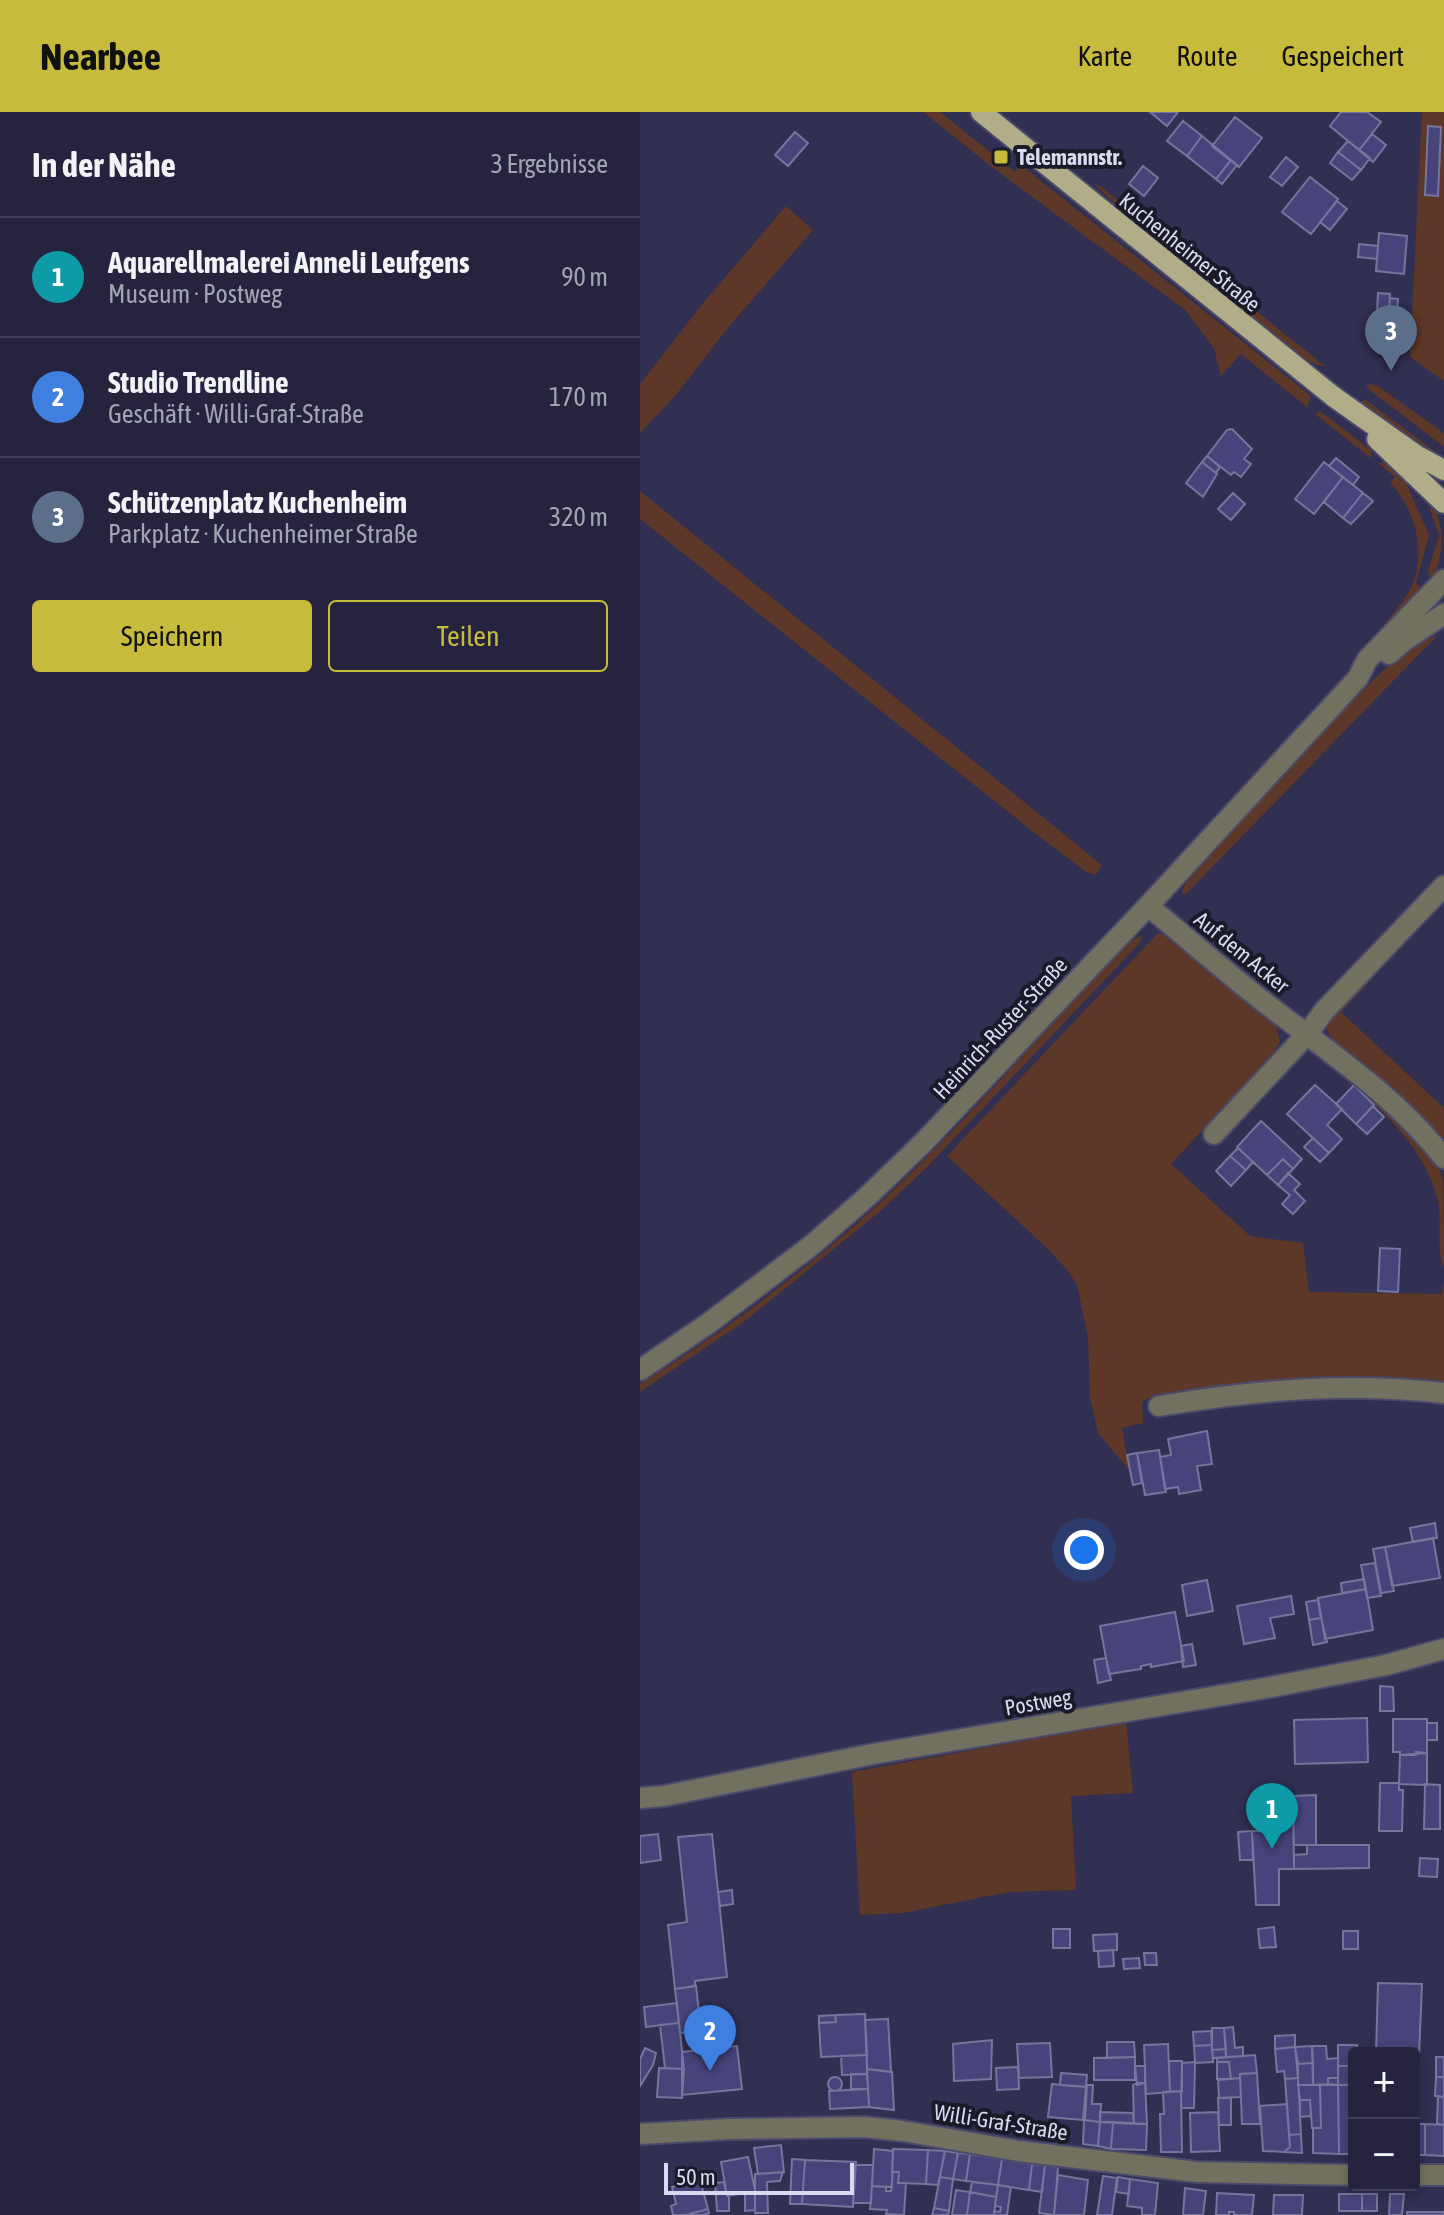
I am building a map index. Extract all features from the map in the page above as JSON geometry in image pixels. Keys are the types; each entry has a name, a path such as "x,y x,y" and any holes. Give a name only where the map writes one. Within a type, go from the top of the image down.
{"main road":[{"name":"Kuchenheimer Straße","path":"981,112 1334,397 1416,455 1444,470"},
{"name":"Kuchenheimer Straße","path":"1334,397 1444,503"}],"street":[{"name":"Heinrich-Ruster-Straße","path":"640,1370 760,1285 869,1195 923,1143 1148,906 1358,678 1367,660 1444,580"},
{"name":"Heinrich-Ruster-Straße","path":"1358,678 1375,668 1405,640 1444,614"},
{"path":"1214,1134 1308,1033 1324,1011 1444,886"},
{"name":"Auf dem Acker","path":"1148,906 1389,1100 1444,1158"},
{"path":"1159,1406 1290,1388 1389,1387 1444,1393"},
{"name":"Postweg","path":"640,1798 664,1796 873,1754 1285,1684 1386,1665 1444,1649"},
{"name":"Willi-Graf-Straße","path":"640,2134 864,2127 1055,2156 1197,2172 1348,2175"},
{"path":"1420,2175 1444,2175"}],"shaded area":[{"path":"923,112 940,112 1015,172 1021,165 1311,396 1307,407 1241,354 1221,376 1214,348 1185,310"},
{"path":"1422,112 1444,112 1444,381 1410,357"},
{"path":"1094,184 1326,367 1309,362 1146,233"},
{"path":"786,206 813,230 731,324 675,396 640,433 640,384 704,302"},
{"path":"1367,384 1376,385 1444,433 1444,447 1367,388"},
{"path":"1366,400 1444,458 1444,461 1359,402"},
{"path":"1320,411 1371,450 1372,459 1315,414"},
{"path":"1384,462 1406,483 1429,535 1416,583 1423,590 1380,630 1414,581 1418,552 1417,536 1407,507 1390,483 1395,477 1378,463"},
{"path":"640,491 1102,865 1096,875 1086,872 1032,831 640,519"},
{"path":"1433,503 1441,542 1439,562 1432,580 1428,571 1439,535 1430,510"},
{"path":"1425,635 1428,639 1437,636 1186,894 1182,893 1184,886 1213,852 1347,707 1392,662"},
{"path":"1444,894 1444,901 1341,1012 1444,1108 1444,1138 1416,1118 1361,1063 1333,1041 1327,1030 1330,1016"},
{"path":"1158,933 1172,937 1270,1019 1277,1028 1280,1042 1274,1053 1171,1164 1250,1236 1303,1243 1309,1292 1442,1294 1444,1282 1444,1384 1157,1394 1142,1402 1143,1423 1122,1428 1129,1470 1098,1433 1090,1397 1088,1337 1077,1285 1047,1248 947,1156"},
{"path":"1142,935 1140,943 928,1166 883,1209 745,1321 640,1392 640,1384 759,1303 868,1214 945,1139 1129,942"},
{"path":"1326,1060 1392,1114 1424,1146 1435,1162 1443,1179 1444,1267 1440,1253 1438,1201 1421,1159 1392,1122 1323,1062"},
{"path":"1126,1722 1133,1793 1071,1796 1076,1890 1009,1892 903,1913 860,1915 852,1772"}],"building":[{"path":"1150,112 1178,112 1167,126"},
{"path":"1341,112 1367,112 1381,122 1359,150 1330,126"},
{"path":"1235,117 1262,138 1239,167 1212,146"},
{"path":"1183,121 1202,136 1187,156 1167,141"},
{"path":"1428,126 1441,127 1438,196 1425,195"},
{"path":"795,132 808,143 788,166 775,155"},
{"path":"1372,134 1386,145 1373,162 1359,150"},
{"path":"1202,136 1231,160 1216,179 1187,156"},
{"path":"1348,141 1370,158 1361,170 1338,152"},
{"path":"1338,152 1361,170 1352,180 1330,163"},
{"path":"1286,157 1298,167 1282,186 1270,177"},
{"path":"1231,160 1237,165 1222,184 1216,179"},
{"path":"1143,166 1158,178 1144,196 1129,184"},
{"path":"1310,177 1338,199 1311,234 1282,212"},
{"path":"1337,201 1347,209 1330,230 1320,222"},
{"path":"1379,233 1407,236 1404,274 1376,271"},
{"path":"1359,244 1378,246 1377,259 1358,257"},
{"path":"1378,293 1390,294 1389,313 1377,312"},
{"path":"1390,298 1398,299 1397,313 1389,313"},
{"path":"1232,429 1252,449 1244,459 1251,464 1241,477 1234,472 1231,475 1207,456 1227,430"},
{"path":"1207,456 1220,467 1216,473 1202,462"},
{"path":"1336,458 1359,477 1353,485 1329,466"},
{"path":"1202,462 1217,474 1203,497 1186,483"},
{"path":"1324,462 1343,477 1314,514 1295,499"},
{"path":"1343,477 1363,493 1343,518 1324,502"},
{"path":"1233,493 1245,504 1231,520 1218,509"},
{"path":"1363,493 1373,501 1351,524 1343,518"},
{"path":"1315,1085 1342,1109 1327,1125 1342,1139 1329,1153 1287,1114"},
{"path":"1354,1085 1374,1105 1356,1124 1336,1104"},
{"path":"1373,1106 1384,1117 1367,1134 1356,1124"},
{"path":"1261,1121 1302,1159 1293,1169 1283,1159 1267,1175 1237,1147"},
{"path":"1313,1138 1329,1153 1320,1162 1304,1147"},
{"path":"1238,1148 1253,1162 1246,1170 1230,1156"},
{"path":"1230,1156 1246,1170 1231,1186 1216,1171"},
{"path":"1283,1159 1293,1169 1278,1185 1267,1175"},
{"path":"1288,1173 1300,1184 1294,1190 1305,1201 1293,1214 1282,1204 1290,1195 1278,1185"},
{"path":"1380,1248 1400,1249 1398,1292 1378,1291"},
{"path":"1207,1431 1212,1464 1197,1466 1201,1490 1179,1494 1178,1487 1165,1489 1160,1457 1171,1455 1168,1439"},
{"path":"1159,1450 1166,1492 1145,1495 1137,1453"},
{"path":"1137,1453 1142,1483 1133,1485 1127,1455"},
{"path":"1435,1523 1437,1538 1413,1542 1410,1528"},
{"path":"1433,1538 1440,1578 1392,1586 1385,1547"},
{"path":"1385,1547 1394,1591 1381,1593 1373,1549"},
{"path":"1375,1563 1381,1596 1367,1598 1361,1565"},
{"path":"1364,1579 1366,1589 1342,1593 1341,1583"},
{"path":"1207,1580 1213,1611 1187,1616 1182,1585"},
{"path":"1366,1589 1373,1630 1325,1639 1318,1598"},
{"path":"1291,1596 1294,1614 1270,1618 1275,1638 1244,1644 1237,1606"},
{"path":"1318,1600 1321,1618 1309,1620 1306,1602"},
{"path":"1175,1612 1184,1661 1151,1667 1151,1664 1141,1666 1141,1669 1109,1674 1100,1626"},
{"path":"1321,1618 1327,1642 1313,1645 1309,1620"},
{"path":"1192,1644 1196,1665 1183,1667 1181,1646"},
{"path":"1106,1658 1111,1680 1098,1683 1094,1660"},
{"path":"1380,1686 1393,1687 1394,1711 1380,1711"},
{"path":"1367,1718 1368,1762 1295,1764 1294,1720"},
{"path":"1393,1719 1427,1719 1427,1753 1400,1755 1400,1752 1393,1752"},
{"path":"1427,1723 1437,1723 1437,1740 1427,1740"},
{"path":"1416,1752 1427,1753 1427,1785 1399,1784 1400,1755 1416,1755"},
{"path":"1380,1783 1399,1783 1399,1790 1403,1790 1402,1831 1379,1831"},
{"path":"1425,1784 1440,1785 1440,1829 1424,1829"},
{"path":"1316,1795 1316,1845 1294,1845 1293,1796"},
{"path":"1269,1803 1293,1803 1294,1869 1279,1869 1279,1905 1256,1905 1252,1831 1269,1831"},
{"path":"1252,1831 1253,1860 1240,1860 1238,1832"},
{"path":"658,1834 661,1860 640,1863 640,1836"},
{"path":"712,1834 727,1977 695,1981 695,1986 675,1989 668,1925 687,1922 678,1837"},
{"path":"1307,1845 1369,1845 1369,1868 1294,1869 1294,1855 1307,1854"},
{"path":"1420,1858 1438,1859 1437,1877 1419,1876"},
{"path":"732,1890 733,1904 720,1906 718,1892"},
{"path":"1274,1927 1276,1947 1260,1948 1258,1929"},
{"path":"1053,1929 1070,1929 1070,1948 1053,1948"},
{"path":"1343,1931 1358,1931 1358,1949 1343,1949"},
{"path":"1117,1934 1117,1950 1094,1951 1093,1935"},
{"path":"1113,1950 1114,1966 1099,1967 1098,1951"},
{"path":"1144,1953 1156,1953 1157,1965 1145,1965"},
{"path":"1139,1958 1140,1968 1124,1969 1123,1959"},
{"path":"1378,1983 1422,1984 1419,2047 1376,2047"},
{"path":"696,1986 701,2031 680,2033 675,1989"},
{"path":"677,2003 679,2023 646,2027 644,2007"},
{"path":"865,2014 867,2055 821,2057 819,2023 836,2022 835,2015"},
{"path":"835,2015 836,2022 819,2023 819,2016"},
{"path":"888,2019 891,2072 867,2069 865,2020"},
{"path":"679,2023 684,2069 665,2068 660,2025"},
{"path":"1233,2027 1235,2048 1243,2047 1243,2056 1226,2057 1224,2028"},
{"path":"1212,2028 1224,2028 1226,2049 1212,2050"},
{"path":"1211,2031 1212,2045 1194,2046 1193,2032"},
{"path":"1295,2035 1295,2047 1275,2049 1275,2036"},
{"path":"992,2040 991,2079 954,2081 953,2044"},
{"path":"1107,2042 1134,2042 1135,2057 1107,2058"},
{"path":"1050,2043 1052,2077 1019,2078 1017,2044"},
{"path":"1168,2044 1170,2092 1146,2094 1144,2045"},
{"path":"1212,2045 1213,2062 1195,2063 1194,2046"},
{"path":"1338,2045 1357,2045 1348,2047 1348,2066 1338,2066"},
{"path":"737,2046 742,2089 682,2095 682,2052"},
{"path":"1312,2046 1313,2063 1298,2064 1295,2047"},
{"path":"1312,2046 1326,2046 1327,2059 1338,2058 1338,2078 1328,2078 1328,2084 1313,2085"},
{"path":"1295,2047 1298,2078 1285,2079 1284,2071 1277,2072 1275,2049"},
{"path":"645,2048 656,2053 653,2065 640,2086 640,2059"},
{"path":"1226,2049 1226,2057 1213,2058 1212,2050"},
{"path":"867,2055 867,2074 842,2075 841,2056"},
{"path":"1255,2055 1257,2073 1240,2074 1240,2078 1231,2079 1229,2062 1217,2062 1217,2058"},
{"path":"1135,2057 1135,2080 1094,2080 1094,2058"},
{"path":"1436,2057 1444,2057 1444,2077 1436,2077"},
{"path":"1169,2061 1182,2061 1182,2091 1170,2092"},
{"path":"1195,2062 1194,2108 1181,2108 1182,2063"},
{"path":"1217,2062 1229,2062 1231,2079 1217,2079"},
{"path":"1313,2063 1313,2085 1298,2085 1298,2064"},
{"path":"1135,2066 1145,2066 1145,2083 1137,2085"},
{"path":"1338,2066 1348,2066 1348,2085 1338,2085"},
{"path":"1018,2067 1019,2089 997,2090 996,2068"},
{"path":"659,2068 684,2069 682,2098 657,2097"},
{"path":"867,2069 892,2072 894,2110 869,2107"},
{"path":"1061,2073 1087,2075 1086,2087 1060,2085"},
{"path":"1257,2073 1260,2124 1242,2124 1240,2074"},
{"path":"851,2074 867,2074 868,2089 851,2089"},
{"path":"835,2077 842,2084 835,2091 828,2084"},
{"path":"1436,2077 1444,2077 1444,2097 1435,2096"},
{"path":"1240,2078 1241,2097 1219,2098 1218,2080"},
{"path":"1298,2078 1301,2134 1289,2135 1285,2079"},
{"path":"1328,2078 1338,2078 1338,2085 1328,2084"},
{"path":"1145,2083 1147,2124 1134,2124 1133,2085"},
{"path":"1052,2084 1086,2087 1083,2120 1048,2117"},
{"path":"1087,2085 1093,2085 1092,2104 1101,2104 1100,2122 1085,2120"},
{"path":"1298,2085 1320,2085 1321,2128 1312,2128 1310,2100 1300,2100"},
{"path":"1320,2085 1338,2085 1339,2154 1313,2153 1313,2128 1321,2128"},
{"path":"1338,2085 1348,2085 1348,2154 1339,2154"},
{"path":"868,2089 869,2107 830,2109 829,2091"},
{"path":"1181,2091 1182,2152 1161,2152 1163,2092"},
{"path":"1438,2096 1444,2097 1444,2125 1437,2124"},
{"path":"1218,2098 1231,2098 1231,2125 1219,2125"},
{"path":"1300,2100 1310,2100 1311,2116 1300,2117"},
{"path":"1287,2104 1290,2147 1284,2152 1263,2151 1260,2106"},
{"path":"1100,2112 1133,2113 1134,2124 1100,2122"},
{"path":"1218,2112 1220,2151 1191,2152 1190,2113"},
{"path":"1084,2120 1100,2122 1098,2146 1083,2144"},
{"path":"1100,2122 1113,2122 1111,2149 1098,2146"},
{"path":"1113,2122 1147,2124 1146,2150 1111,2149"},
{"path":"1420,2124 1425,2124 1425,2155 1420,2155"},
{"path":"1425,2124 1444,2125 1444,2156 1425,2155"},
{"path":"1301,2134 1302,2153 1284,2152 1290,2147 1289,2135"},
{"path":"781,2145 784,2172 758,2174 754,2148"},
{"path":"874,2149 893,2151 892,2187 872,2186"},
{"path":"893,2149 928,2150 926,2184 898,2183 899,2172 892,2172"},
{"path":"928,2150 945,2151 938,2185 926,2184"},
{"path":"945,2151 958,2153 953,2179 940,2177"},
{"path":"958,2153 970,2154 966,2181 953,2179"},
{"path":"970,2154 1002,2159 998,2185 966,2181"},
{"path":"748,2157 755,2190 755,2210 745,2211 745,2193 727,2196 721,2162"},
{"path":"792,2159 805,2160 802,2204 790,2204"},
{"path":"1002,2159 1032,2164 1029,2190 998,2185"},
{"path":"805,2160 856,2162 853,2207 802,2204"},
{"path":"1032,2164 1045,2165 1042,2192 1029,2190"},
{"path":"855,2165 873,2165 871,2203 853,2203"},
{"path":"1045,2165 1058,2167 1054,2215 1039,2213"},
{"path":"783,2172 780,2181 767,2182 768,2213 755,2213 755,2174"},
{"path":"893,2172 899,2172 898,2183 906,2183 904,2215 870,2209 872,2186 886,2187 886,2191 891,2191"},
{"path":"1058,2175 1088,2180 1084,2215 1054,2215"},
{"path":"1103,2176 1117,2178 1112,2215 1097,2215"},
{"path":"940,2177 953,2179 949,2211 934,2208"},
{"path":"1118,2177 1130,2179 1129,2194 1116,2192"},
{"path":"1130,2179 1158,2183 1155,2215 1142,2215 1142,2208 1127,2206"},
{"path":"700,2180 708,2209 673,2215 671,2206 676,2204 672,2187"},
{"path":"724,2182 729,2195 729,2211 717,2211 715,2183"},
{"path":"972,2182 998,2185 996,2197 970,2192"},
{"path":"998,2185 1011,2187 1007,2215 994,2215 994,2211 1000,2212 1001,2207 995,2206"},
{"path":"1185,2188 1206,2191 1203,2215 1183,2215"},
{"path":"956,2190 970,2192 967,2215 952,2215"},
{"path":"970,2192 996,2197 994,2215 967,2215"},
{"path":"1217,2193 1254,2195 1252,2215 1229,2212 1229,2215 1216,2215"},
{"path":"1339,2194 1362,2194 1362,2211 1339,2211"},
{"path":"1362,2194 1377,2194 1377,2211 1362,2211"},
{"path":"1390,2194 1404,2194 1402,2215 1389,2215"},
{"path":"1274,2195 1303,2195 1302,2215 1273,2215"},
{"path":"934,2208 949,2211 948,2215 932,2215"},
{"path":"708,2209 709,2213 703,2215 686,2215"},
{"path":"1407,2212 1444,2212 1444,2215 1407,2215"}],"place":[{"name":"Telemannstr.","path":"1001,157"},
{"name":"Schützenplatz Kuchenheim","path":"1391,371"},
{"name":"Aquarellmalerei Anneli Leufgens","path":"1272,1849"},
{"name":"Studio Trendline","path":"710,2071"}]}
